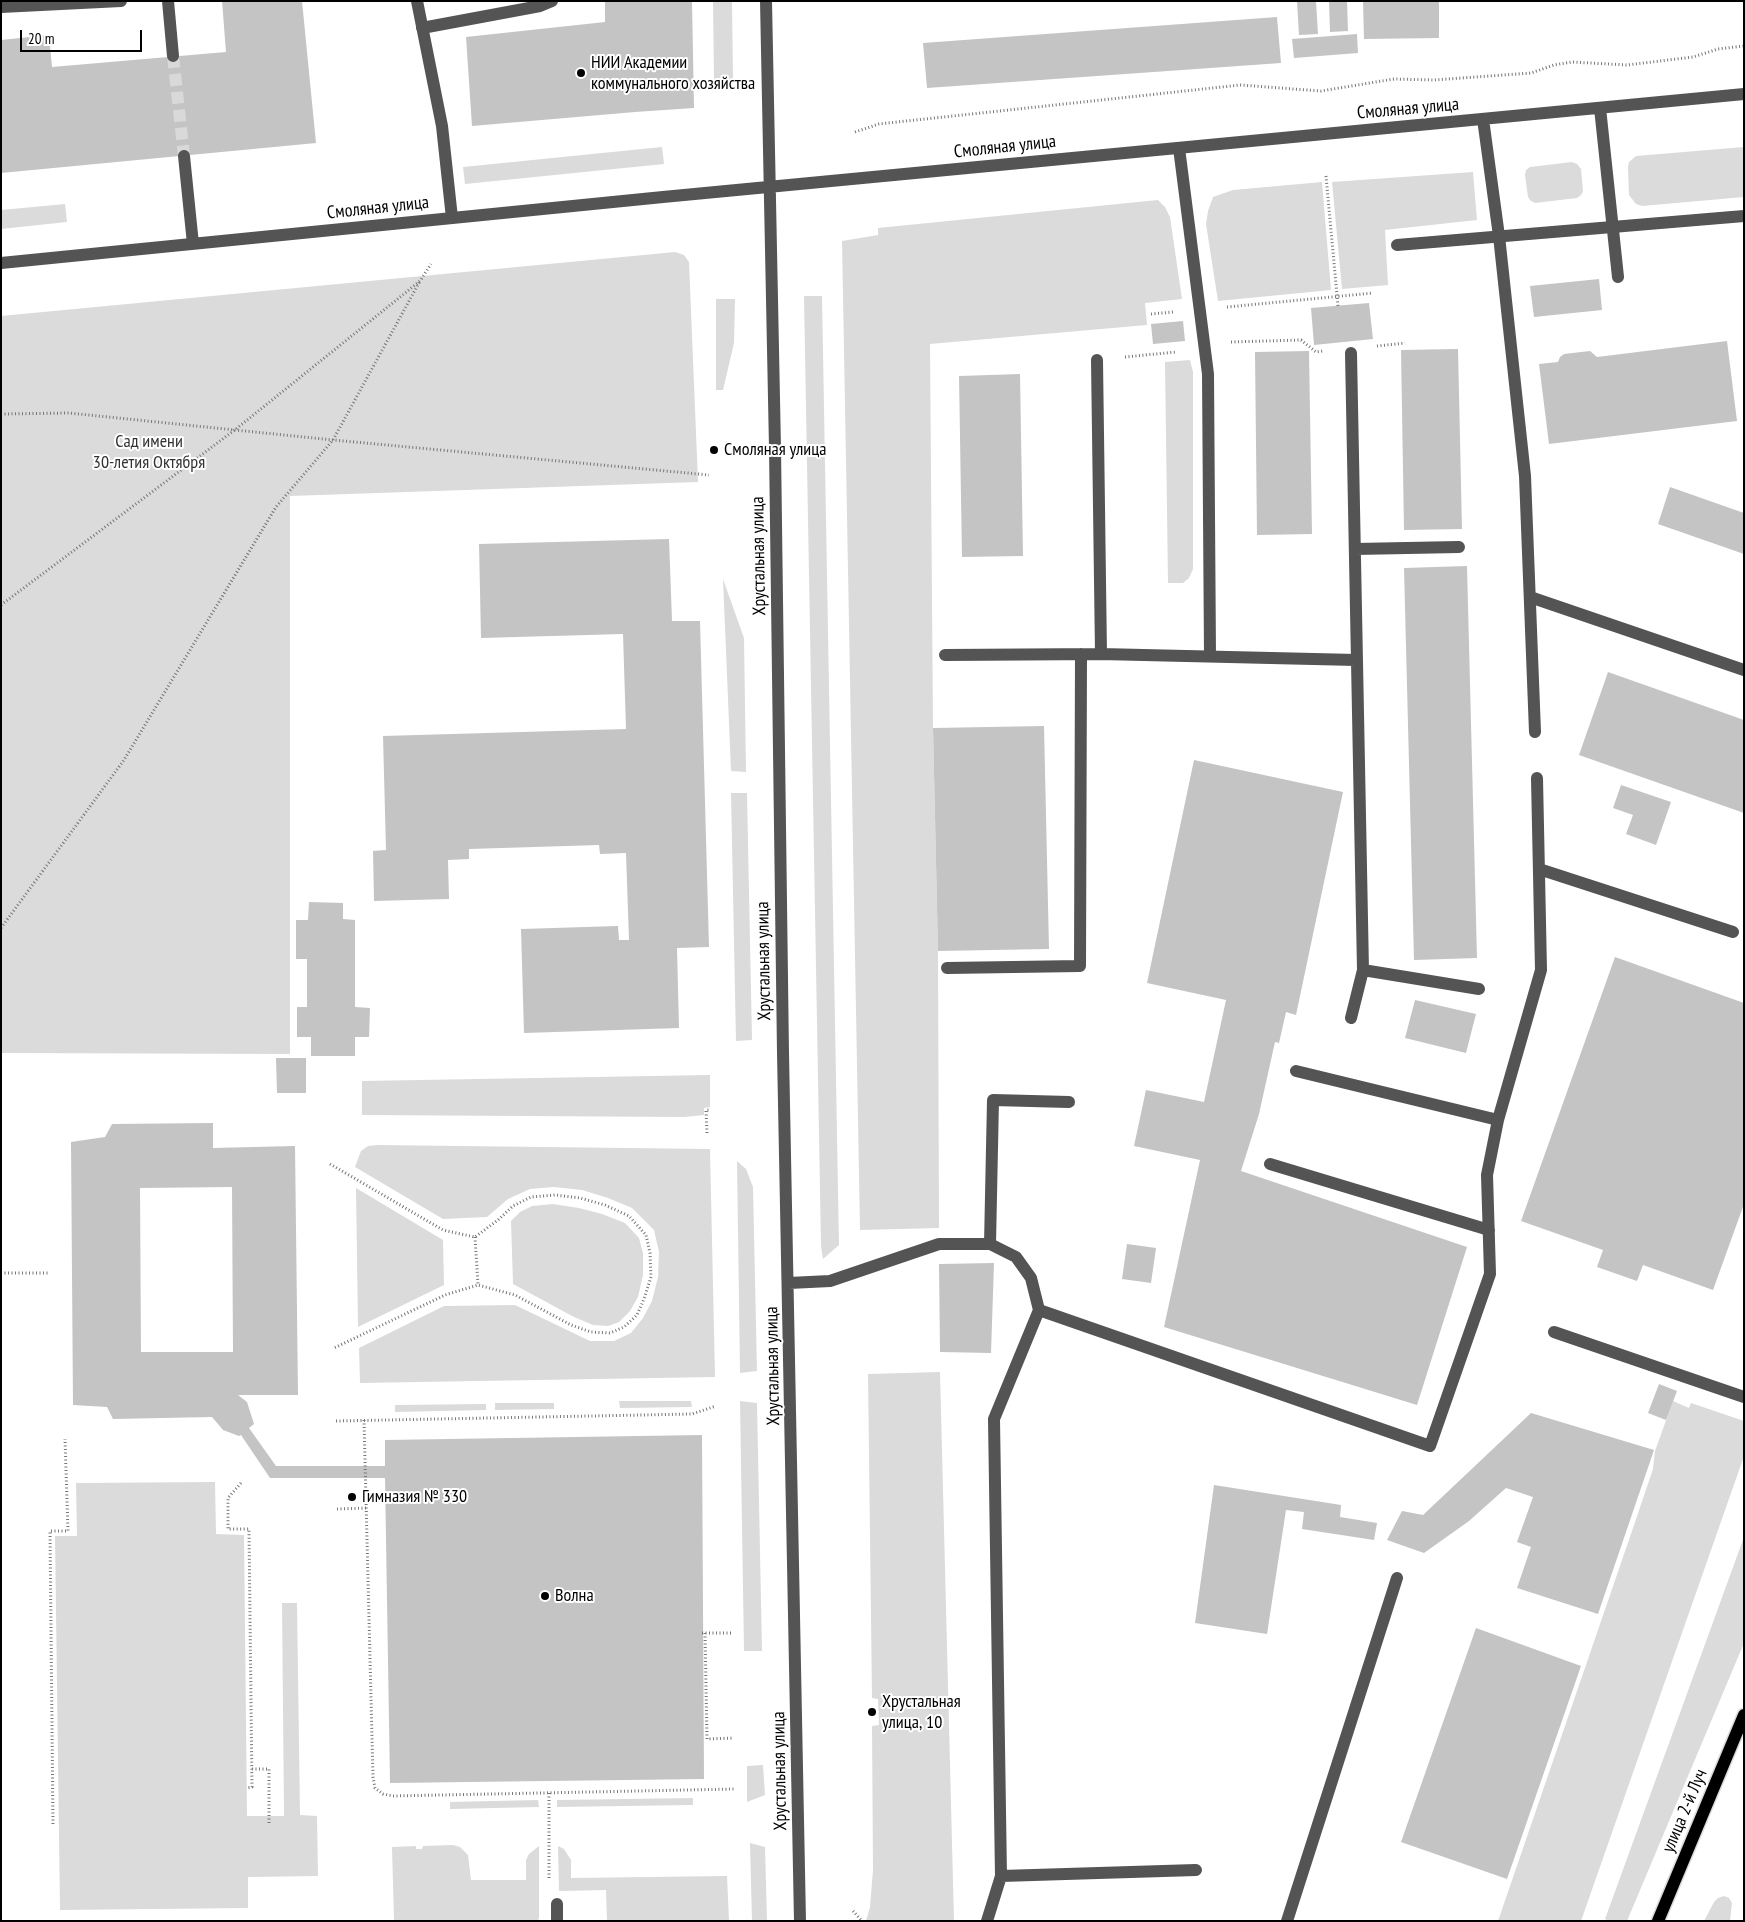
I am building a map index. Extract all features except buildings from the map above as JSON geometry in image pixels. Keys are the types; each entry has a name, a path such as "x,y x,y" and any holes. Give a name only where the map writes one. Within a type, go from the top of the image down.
{"main road":[{"name":"улица 2-й Луч","path":"1658,1921 1744,1714"}],"street":[{"path":"1,7 121,1"},
{"path":"168,1 173,56"},
{"path":"417,1 442,126 452,218"},
{"path":"422,28 540,6 552,1"},
{"name":"Хрустальная улица","path":"766,1 800,1921"},
{"name":"Смоляная улица","path":"1,263 1744,94"},
{"path":"1600,108 1618,277"},
{"path":"1483,119 1499,236 1525,476 1535,732"},
{"path":"1179,148 1208,374 1210,656"},
{"path":"184,156 194,244"},
{"path":"1397,245 1744,216"},
{"path":"1351,354 1363,970 1351,1018"},
{"path":"1097,360 1100,654"},
{"path":"1355,549 1459,547"},
{"path":"1530,597 1744,670"},
{"path":"947,968 1080,966 1081,654"},
{"path":"945,655 1100,654 1356,660"},
{"path":"1039,1310 1430,1446 1490,1274 1487,1175 1498,1120 1541,970 1537,778"},
{"path":"1539,869 1733,932"},
{"path":"1363,970 1479,989"},
{"path":"1296,1071 1498,1120"},
{"path":"990,1244 993,1100 1069,1102"},
{"path":"1270,1164 1490,1230"},
{"path":"788,1283 830,1281 938,1244 990,1244 1016,1257 1031,1278 1039,1310 994,1419 1001,1876 986,1921"},
{"path":"1554,1332 1744,1397"},
{"path":"1287,1921 1397,1578"},
{"path":"1001,1876 1196,1870"},
{"path":"557,1904 557,1921"}],"path":[{"path":"855,132 879,124 1240,86 1321,91 1394,79 1434,80 1530,73 1554,65 1572,62 1627,65 1693,57 1718,49 1744,46"},
{"path":"1326,176 1338,306"},
{"path":"1,928 124,760 276,506 333,440 431,264"},
{"path":"1,605 236,429 420,281"},
{"path":"1151,314 1373,293"},
{"path":"1097,360 1188,351 1223,342 1301,340 1316,352 1325,351"},
{"path":"1368,347 1404,343"},
{"path":"1,414 70,413 709,475"},
{"path":"706,1132 706,1110 710,1110"},
{"path":"330,1164 443,1230 475,1237 513,1206 531,1198 555,1195 580,1198 605,1205 629,1216 646,1235 650,1253 650,1277 637,1315 624,1328 610,1333 591,1332 571,1325 515,1295 478,1285 445,1295 334,1348"},
{"path":"475,1237 478,1285"},
{"path":"1,1273 50,1273"},
{"path":"336,1421 692,1414 716,1406"},
{"path":"364,1420 373,1777 375,1788 383,1794 393,1796 735,1789"},
{"path":"54,1824 50,1531 68,1531 65,1439"},
{"path":"241,1483 228,1498 228,1529 249,1529 252,1787 247,1788"},
{"path":"337,1509 367,1508"},
{"path":"733,1634 704,1633 706,1739 734,1738"},
{"path":"252,1769 269,1769 269,1823"},
{"path":"549,1793 549,1892 557,1904"},
{"path":"854,1911 862,1921"}],"green space":[{"path":"713,1 732,1 733,80 714,80"},
{"path":"662,147 664,164 465,184 463,167"},
{"path":"1744,147 1744,197 1642,206 1636,204 1629,195 1628,167 1629,162 1636,156"},
{"path":"1572,162 1581,169 1583,191 1581,195 1577,198 1535,203 1531,201 1528,197 1526,170 1530,167"},
{"path":"1473,172 1477,220 1385,230 1388,285 1342,289 1332,182"},
{"path":"1322,182 1331,290 1218,301 1206,224 1213,197 1233,190"},
{"path":"1158,200 1165,207 1170,217 1182,299 1145,303 1147,325 930,344 933,728 938,951 939,1228 860,1230 842,241 878,235 878,228"},
{"path":"65,204 67,222 1,229 1,210"},
{"name":"Сад имени 30-летия Октября","path":"675,252 684,255 689,262 698,482 290,496 290,1054 1,1053 1,316"},
{"path":"804,296 822,296 839,1245 823,1259 821,1246"},
{"path":"716,299 735,299 734,343 723,390 716,390"},
{"path":"1190,360 1193,372 1193,569 1189,578 1183,583 1168,583 1165,362"},
{"path":"723,579 744,638 746,772 731,771"},
{"path":"731,793 747,793 752,1040 736,1041"},
{"path":"710,1075 710,1107 704,1108 704,1115 684,1117 362,1115 362,1081"},
{"path":"368,1146 710,1149 715,1377 360,1383 359,1348 444,1306 515,1305 590,1341 614,1341 631,1333 643,1318 652,1301 658,1277 659,1252 654,1230 632,1208 582,1190 554,1187 530,1189 508,1199 487,1217 443,1219 355,1167 361,1151"},
{"path":"737,1161 746,1169 753,1187 757,1371 740,1373"},
{"path":"356,1188 443,1240 444,1285 358,1327"},
{"path":"553,1204 602,1214 625,1223 639,1238 643,1253 643,1275 638,1297 630,1311 619,1322 608,1326 593,1325 574,1317 513,1284 511,1221 520,1212 532,1206"},
{"path":"940,1372 954,1921 866,1921 870,1907 873,1870 872,1726 879,1725 878,1699 872,1698 868,1374"},
{"path":"619,1401 691,1401 692,1407 620,1408"},
{"path":"740,1401 757,1403 762,1651 744,1651"},
{"path":"1673,1401 1689,1408 1691,1403 1744,1421 1744,1456 1581,1921 1498,1921 1653,1469 1655,1451"},
{"path":"495,1403 554,1403 554,1409 495,1410"},
{"path":"486,1404 486,1410 395,1412 395,1405"},
{"path":"215,1482 216,1534 244,1535 247,1816 284,1816 282,1603 297,1603 300,1815 317,1816 318,1876 248,1877 248,1908 60,1910 55,1536 77,1536 76,1483"},
{"path":"1744,1537 1744,1643 1627,1921 1609,1921 1605,1919"},
{"path":"763,1765 765,1795 747,1802 747,1766"},
{"path":"693,1798 693,1805 557,1807 557,1800"},
{"path":"538,1800 539,1807 450,1809 450,1802"},
{"path":"750,1843 765,1847 767,1921 752,1921"},
{"path":"453,1845 460,1847 468,1855 471,1880 526,1880 526,1860 529,1854 539,1846 538,1921 394,1921 392,1847 416,1846 416,1849 422,1849 423,1846"},
{"path":"558,1846 564,1849 571,1860 571,1878 727,1876 729,1921 607,1921 606,1890 559,1891"},
{"path":"1724,1896 1729,1898 1732,1903 1730,1921 1704,1921 1714,1902"}],"tunnel":[{"path":"173,56 184,156"}],"place":[{"name":"НИИ Академии коммунального хозяйства","path":"581,73"},
{"name":"Смоляная улица","path":"714,450"},
{"name":"Гимназия № 330","path":"352,1497"},
{"name":"Волна","path":"545,1596"},
{"name":"Хрустальная улица, 10","path":"872,1712"}]}
